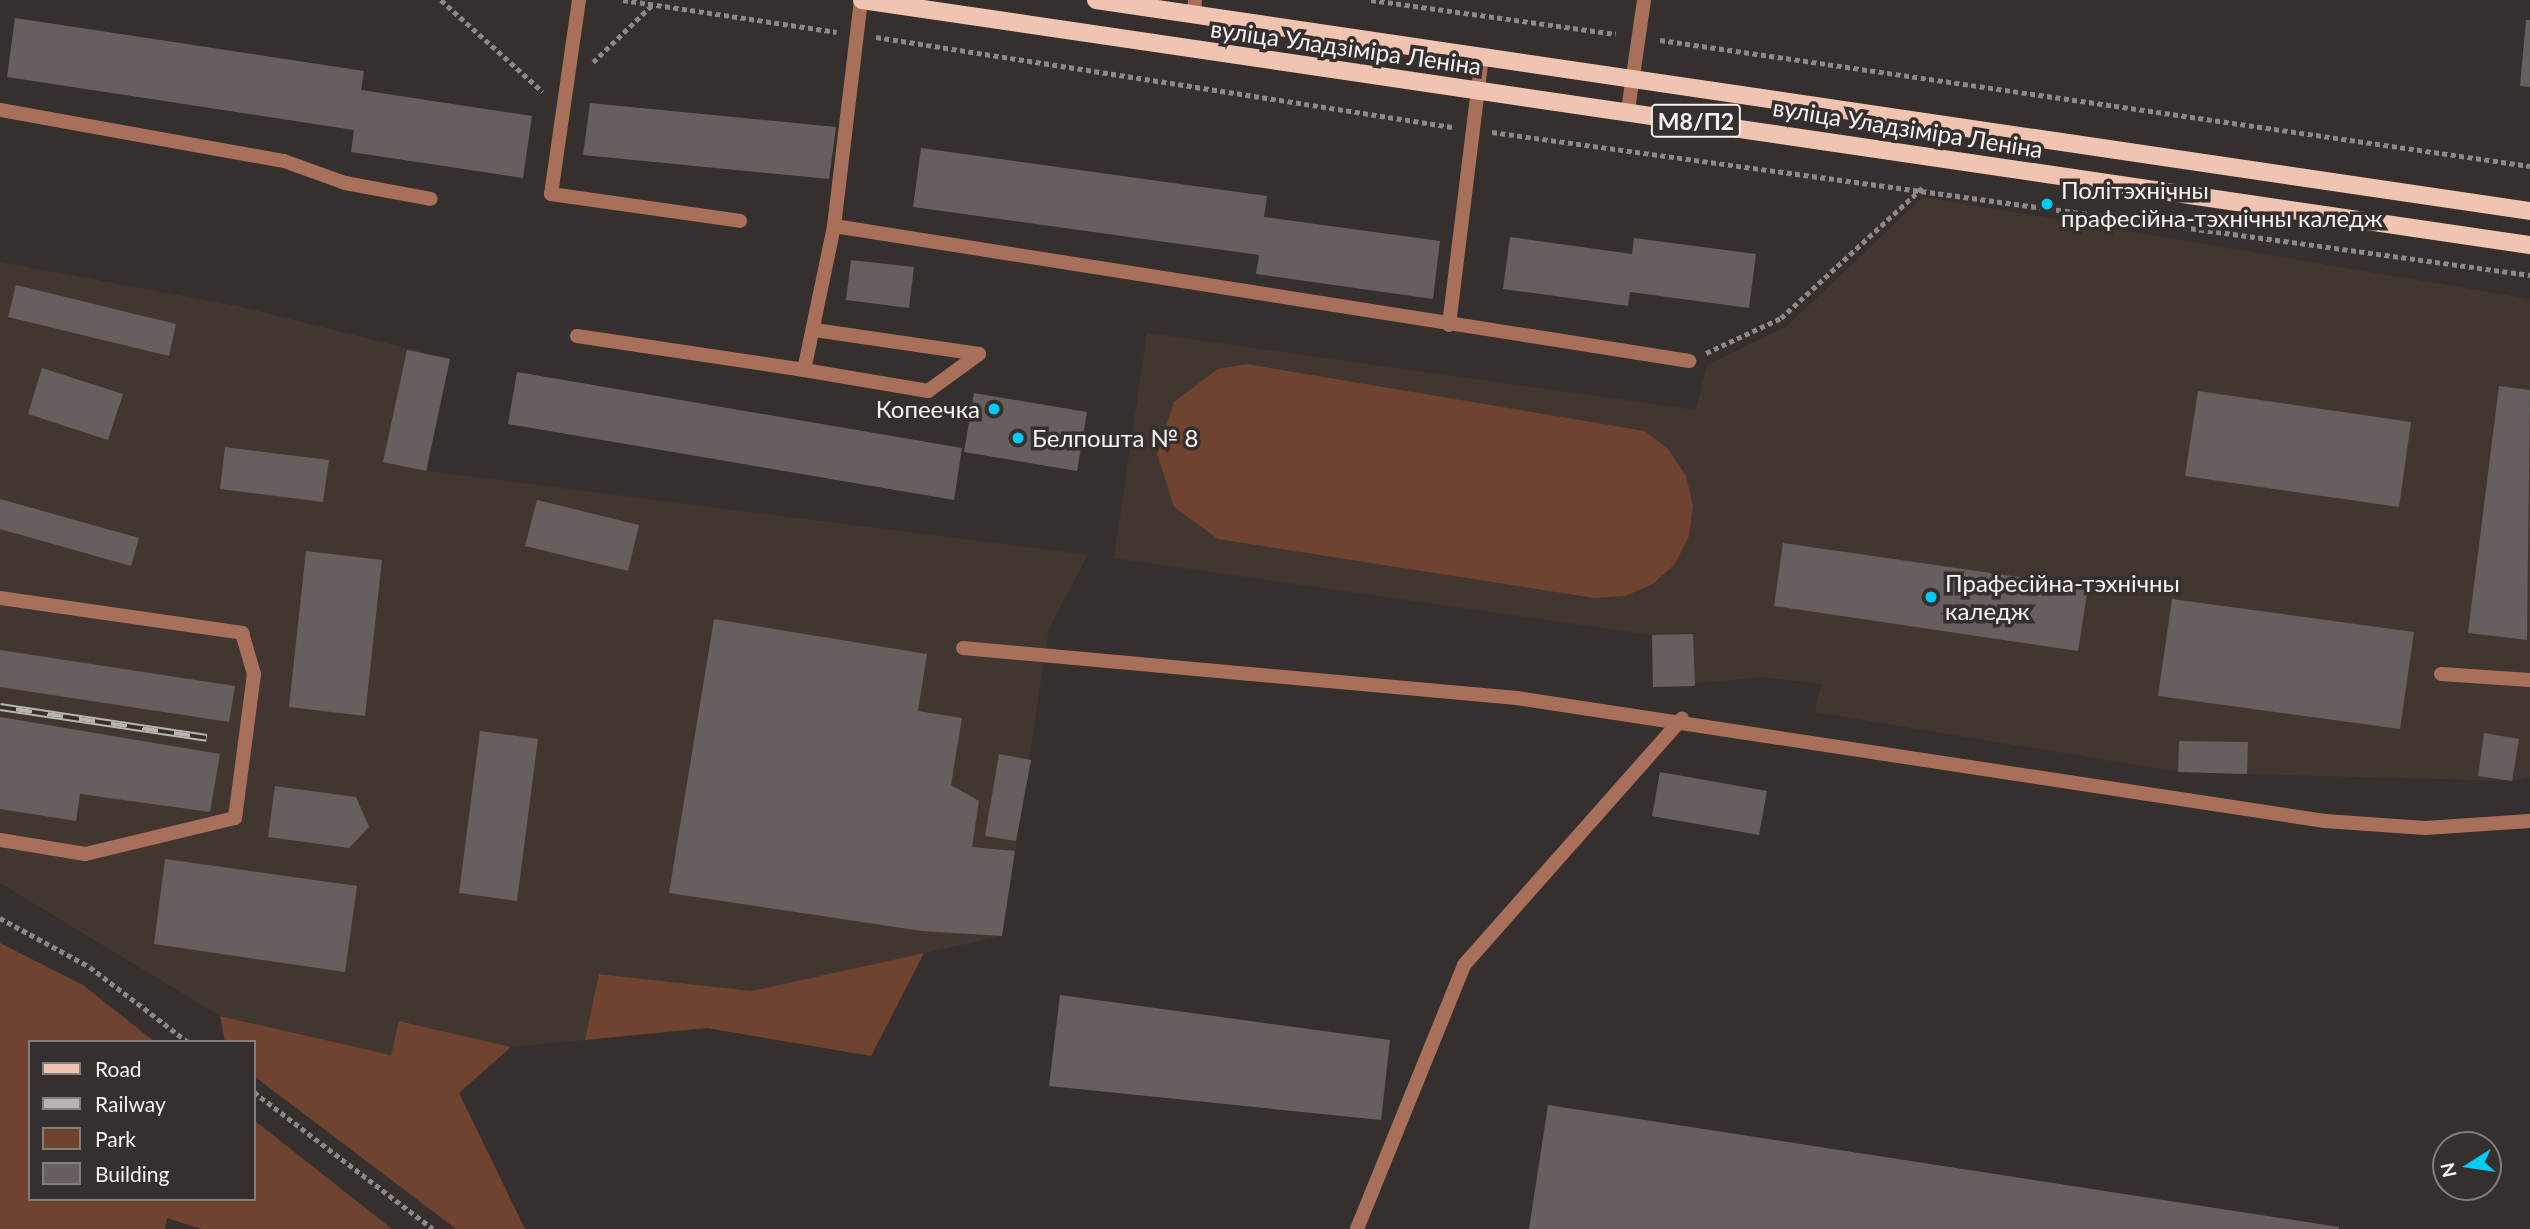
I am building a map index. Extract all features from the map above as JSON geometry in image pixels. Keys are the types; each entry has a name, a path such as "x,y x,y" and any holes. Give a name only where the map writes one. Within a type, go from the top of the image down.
{"main road":[{"name":"вуліца Уладзіміра Леніна","path":"862,0 1479,92 1628,110 2530,245"},
{"name":"вуліца Уладзіміра Леніна","path":"1096,0 1195,7 1482,56 1633,74 2530,211"}],"lane":[{"path":"579,0 551,194 740,221"},
{"path":"804,370 815,330 834,226 862,0"},
{"path":"1628,110 1644,0"},
{"path":"1449,325 1482,56"},
{"path":"0,110 284,161 345,183 431,199"},
{"path":"834,226 1689,361"},
{"path":"577,336 928,391 979,354 815,330"},
{"path":"0,598 243,633 254,674 235,818 85,853 0,840"},
{"path":"963,648 1682,719 1969,770 2325,821 2426,828 2530,821"},
{"path":"2441,674 2530,680"},
{"path":"1357,1229 1464,965 1682,719"}],"path":[{"path":"623,0 856,33 1474,130 1922,187 2530,275"},
{"path":"1371,0 2530,166"},
{"path":"1689,361 1781,318 1922,187"},
{"path":"0,918 90,967 185,1040"},
{"path":"256,1094 433,1229"}],"shaded area":[{"path":"1923,197 2530,299 2530,777 2512,781 2178,772 1815,712 1821,684 1763,677 1653,687 1652,635 1114,558 1147,333 1696,410 1707,365 1787,326"},
{"path":"0,262 242,307 450,359 427,471 1088,555 1049,628 1002,936 752,991 600,974 585,1040 511,1047 400,1021 391,1055 220,1016 0,883"}],"green space":[{"path":"1246,364 1645,431 1669,450 1686,476 1693,506 1689,536 1675,564 1653,584 1625,596 1594,598 1218,539 1174,507 1157,454 1174,402 1218,369"},
{"path":"0,943 83,985 152,1040 28,1040 28,1201 256,1201 256,1122 392,1229 201,1229 167,1218 165,1229 0,1229"},
{"path":"924,953 871,1056 707,1028 585,1040 599,974 752,991"},
{"path":"220,1016 391,1055 399,1021 511,1047 459,1093 525,1229 456,1229 256,1078 256,1040 225,1040"}],"building":[{"path":"15,18 364,71 361,90 532,116 523,178 351,152 354,130 7,77"},
{"path":"2526,20 2530,20 2530,87 2520,86"},
{"path":"590,103 836,127 829,179 583,155"},
{"path":"921,148 1267,196 1264,217 1440,241 1433,299 1256,274 1259,255 913,207"},
{"path":"1510,237 1632,254 1634,238 1756,254 1749,308 1630,292 1628,306 1503,289"},
{"path":"851,260 914,267 909,308 846,300"},
{"path":"16,285 176,324 169,356 8,317"},
{"path":"407,350 450,359 426,471 383,462"},
{"path":"42,368 123,394 108,440 28,414"},
{"path":"517,372 962,448 954,500 508,424"},
{"path":"2499,386 2530,390 2527,640 2468,633"},
{"path":"2198,391 2411,422 2399,507 2185,476"},
{"path":"974,393 1087,412 1077,471 964,452"},
{"path":"225,447 329,460 323,502 220,489"},
{"path":"0,499 139,538 131,566 0,529"},
{"path":"537,500 639,525 628,571 525,546"},
{"name":"Прафесійна-тэхнічны каледж","path":"1783,543 2088,587 2078,651 1774,606"},
{"path":"306,551 382,560 365,716 289,707"},
{"path":"2172,599 2414,632 2400,729 2158,696"},
{"path":"714,619 927,654 918,711 962,718 951,785 979,801 972,847 1015,851 1002,936 922,931 669,893"},
{"path":"1693,634 1695,686 1653,687 1652,635"},
{"path":"0,650 235,686 229,722 0,687"},
{"path":"0,717 220,754 210,812 80,794 76,821 0,809"},
{"path":"480,731 538,739 517,901 459,893"},
{"path":"2484,733 2519,739 2512,781 2478,776"},
{"path":"2179,741 2248,742 2247,774 2178,772"},
{"path":"999,754 1031,760 1016,841 985,836"},
{"path":"1660,772 1767,791 1759,835 1652,816"},
{"path":"275,786 356,797 369,827 349,848 268,837"},
{"path":"165,859 357,886 345,972 154,944"},
{"path":"1060,995 1390,1040 1381,1120 1049,1086"},
{"path":"1548,1105 2339,1227 2339,1229 1529,1229"}],"railway":[{"path":"0,707 207,738"}],"place":[{"name":"Політэхнічны прафесійна-тэхнічны каледж","path":"2047,204"},
{"name":"Копеечка","path":"994,409"},
{"name":"Белпошта № 8","path":"1018,438"},
{"name":"Прафесійна-тэхнічны каледж","path":"1931,597"}]}
